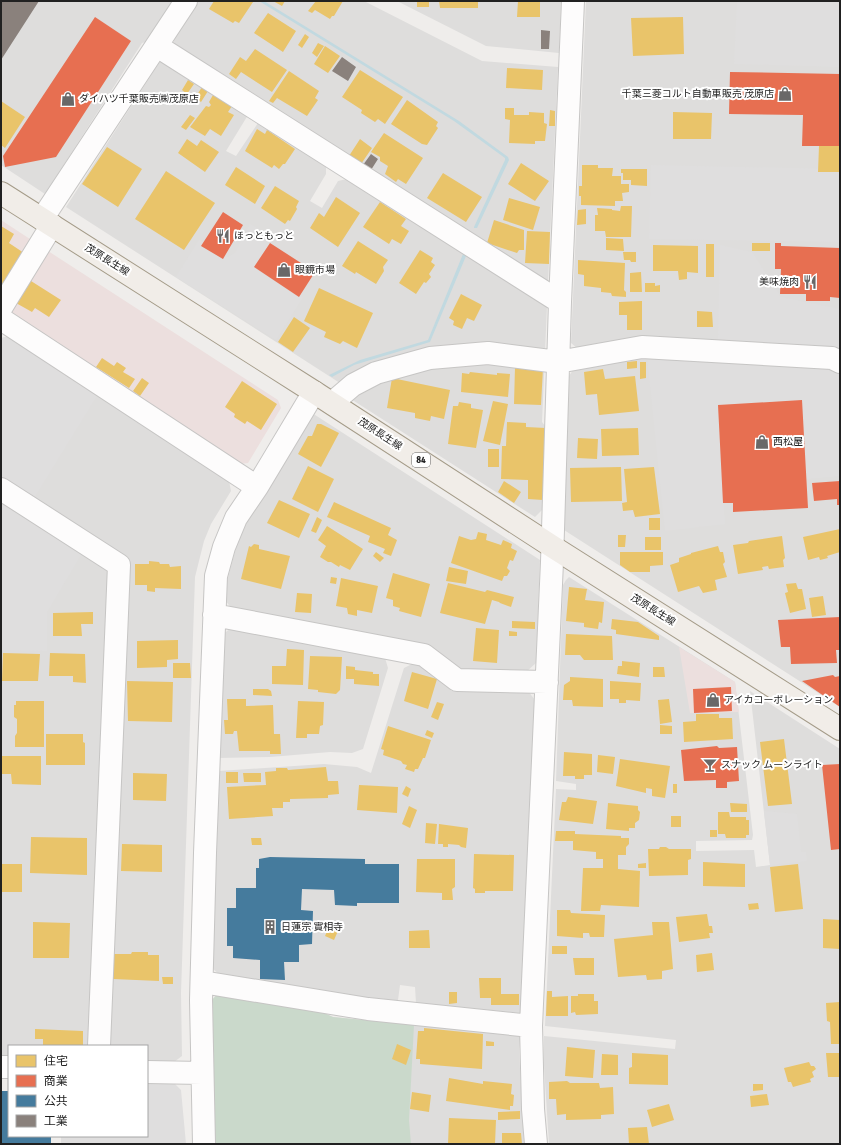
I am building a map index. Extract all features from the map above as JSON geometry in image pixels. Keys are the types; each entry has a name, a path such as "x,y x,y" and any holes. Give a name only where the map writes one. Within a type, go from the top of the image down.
{"main road":[{"name":"茂原長生線","path":"1,193 323,397 553,547 840,729"}],"street":[{"path":"1,308 47,222 162,36 186,1"},
{"path":"536,1144 533,1109 531,1026 553,547 560,302 573,1"},
{"path":"157,46 560,302"},
{"path":"1,319 257,487"},
{"path":"204,1144 202,982 205,853 216,576 224,547 236,518 323,397 353,385 376,373 430,358 488,353 558,362 642,347 832,358 840,362"},
{"path":"1,490 119,564 99,1045"},
{"path":"214,615 424,656 457,680 547,682"},
{"path":"202,982 368,1009 531,1026"},
{"path":"148,1072 202,1073"}],"shaded area":[{"path":"1,1 175,1 149,41 142,43 45,194 1,165"},
{"path":"196,1 364,1 482,61 558,67 548,283 175,45 172,35"},
{"path":"397,1 561,1 559,53 486,46"},
{"path":"586,1 840,1 840,351 577,348 571,343"},
{"path":"737,1 840,1 840,67 734,64"},
{"path":"161,60 248,115 226,151 236,156 258,123 326,166 326,174 310,201 322,208 338,181 347,179 547,306 542,422 548,430 543,509 535,517 340,392 343,385 66,207"},
{"path":"651,165 840,169 840,242 649,239"},
{"path":"1,220 33,241 1,294"},
{"path":"250,224 273,237 255,266 303,297 276,340 176,277 199,240 207,243 228,257 235,253"},
{"path":"720,245 752,252 781,297 840,309 840,349 718,339"},
{"path":"45,249 278,400 281,408 248,463 240,464 12,315 9,306"},
{"path":"7,337 98,394 229,481 231,491 211,524 204,541 195,577 181,993 182,1056 174,1062 148,1062 148,1045 108,1045 128,559 1,477 1,338"},
{"path":"7,337 98,394 34,498 1,477 1,338"},
{"path":"647,356 840,372 840,707 564,530 569,376 575,367"},
{"path":"647,356 831,367 840,372 840,476 806,479 802,400 718,405 725,524 665,531"},
{"path":"312,413 540,560 536,663 526,672 457,670 232,609 225,600 224,593 241,529"},
{"path":"5,502 82,553 47,612 47,651 1,650 1,503"},
{"path":"1,503 103,567 107,571 108,576 88,1045 8,1045 8,1056 1,1056"},
{"path":"569,577 735,682 753,835 752,840 696,841 696,851 754,850 756,867 770,865 750,691 840,749 840,1144 549,1144 544,1066 544,1036 675,1049 676,1040 545,1026 556,789 576,790 576,784 556,781 563,585"},
{"path":"231,628 385,658 388,668 363,749 352,753 330,752 270,757 218,758 222,635"},
{"path":"679,647 735,682 739,712 690,713"},
{"path":"414,663 425,665 452,691 528,691 535,700 521,1013 416,1003 415,987 400,985 398,1000 395,1000 303,991 220,975 212,968 219,771 324,764 357,767 371,773 404,668"},
{"path":"764,811 797,814 801,852 806,852 807,861 770,865"},
{"path":"317,1010 333,1017 520,1036 519,1050 524,1144 215,1144"},
{"path":"148,1083 174,1083 181,1090 186,1144 61,1144 61,1137 148,1137"}],"green space":[{"path":"219,992 317,1010 333,1017 414,1025 409,1120 411,1144 215,1144 211,1001"}],"water":[{"path":"259,1 264,1 459,121 508,157 509,160 477,228 474,227 505,158 454,121"},
{"path":"463,254 466,256 430,342 354,365 332,377 329,375 360,360 428,340"}],"building: 住宅":[{"path":"214,1 253,2 239,23 235,21 233,23 209,9"},
{"path":"273,1 285,1 282,6"},
{"path":"316,1 343,1 334,16 330,19 315,10 312,13 308,11"},
{"path":"417,1 429,1 429,7 417,7"},
{"path":"439,1 478,1 478,8 440,8"},
{"path":"518,1 540,1 540,17 517,17"},
{"path":"268,13 296,31 283,52 254,33"},
{"path":"683,17 684,54 633,56 631,18"},
{"path":"305,34 309,37 302,48 298,45"},
{"path":"318,43 324,46 317,57 312,53"},
{"path":"325,46 340,56 328,73 314,64"},
{"path":"255,49 287,70 272,92 241,72 236,79 229,74 240,57 246,61"},
{"path":"507,68 543,70 542,90 506,88"},
{"path":"360,70 403,97 385,124 378,119 375,122 361,113 362,110 342,97"},
{"path":"289,71 319,91 315,98 318,100 307,116 277,98 273,103 269,101"},
{"path":"188,80 194,84 187,94 182,90"},
{"path":"202,87 208,91 201,102 195,98"},
{"path":"213,95 232,106 228,112 234,115 221,136 210,129 205,136 190,127 206,106 209,107 211,105 209,102"},
{"path":"407,100 438,122 436,126 438,128 427,145 422,144 391,124"},
{"path":"1,101 25,117 5,148 1,145"},
{"path":"505,108 514,108 514,115 529,115 529,112 544,113 544,123 547,124 545,141 535,141 535,144 509,143 510,120 505,119"},
{"path":"550,110 555,111 555,126 549,126"},
{"path":"673,112 712,113 711,139 673,139"},
{"path":"190,115 195,118 186,130 181,127"},
{"path":"257,129 265,134 267,130 295,149 285,164 283,164 279,169 274,165 272,168 245,151"},
{"path":"384,133 423,158 406,184 398,179 396,182 385,174 388,166 380,161 380,157 371,152"},
{"path":"187,139 197,146 201,140 219,152 205,172 178,153"},
{"path":"360,139 372,148 361,164 349,156"},
{"path":"819,146 840,146 840,172 818,172"},
{"path":"107,147 142,169 118,207 82,184"},
{"path":"521,163 549,181 535,201 508,184"},
{"path":"582,165 598,165 598,168 613,168 612,176 621,176 621,184 629,184 629,192 622,193 623,201 615,201 615,206 581,205 579,186 582,186"},
{"path":"236,167 265,186 255,204 225,185"},
{"path":"621,169 647,169 647,186 631,185 631,180 623,180 623,173 621,173"},
{"path":"166,171 215,203 184,250 135,219"},
{"path":"443,173 482,197 466,222 427,198"},
{"path":"275,186 299,201 296,207 297,209 290,221 288,220 285,224 261,208"},
{"path":"336,197 360,213 338,247 310,228 319,213 324,217"},
{"path":"509,198 540,207 533,230 503,220"},
{"path":"380,202 406,219 401,226 409,231 401,244 392,239 389,244 363,227"},
{"path":"621,206 632,206 631,237 606,237 605,231 595,231 595,215 598,215 597,208 620,211"},
{"path":"586,209 586,224 577,225 578,210"},
{"path":"494,220 524,230 524,250 519,250 517,253 487,243"},
{"path":"1,226 14,234 9,243 24,253 1,288"},
{"path":"527,231 550,232 549,264 525,263"},
{"path":"606,238 623,239 624,251 606,250"},
{"path":"358,241 388,260 383,267 384,271 376,284 356,272 355,274 342,266"},
{"path":"752,243 770,243 770,251 752,251"},
{"path":"706,244 714,244 714,277 706,277"},
{"path":"653,245 698,246 698,273 687,272 687,279 679,280 678,271 653,271"},
{"path":"420,250 433,258 431,262 435,265 429,274 431,277 426,283 424,282 416,294 399,283"},
{"path":"623,252 636,252 636,262 624,260"},
{"path":"578,260 625,263 624,290 626,292 626,297 612,296 611,293 601,292 601,288 584,286 584,275 578,274"},
{"path":"641,272 642,292 630,292 630,273"},
{"path":"31,281 61,300 49,317 35,308 32,312 16,303"},
{"path":"645,283 655,283 655,286 660,285 660,292 645,292"},
{"path":"319,288 373,313 357,348 343,341 340,344 324,337 326,332 304,321"},
{"path":"461,294 482,305 474,321 467,318 462,329 453,325 454,321 449,318"},
{"path":"642,301 642,330 627,330 627,315 619,315 619,302"},
{"path":"697,311 712,312 713,327 697,327"},
{"path":"294,317 310,328 293,352 278,342"},
{"path":"102,358 114,366 117,362 126,368 123,372 135,379 129,388 96,367"},
{"path":"637,361 637,368 627,369 627,362"},
{"path":"640,362 646,362 646,378 640,379"},
{"path":"515,367 543,368 541,405 514,404"},
{"path":"603,369 605,379 635,376 639,411 599,415 597,394 586,395 584,372"},
{"path":"470,372 497,375 497,373 510,374 508,397 461,392 462,373 469,374"},
{"path":"142,378 149,383 140,396 133,391"},
{"path":"392,378 450,390 444,419 431,416 430,421 415,418 415,413 387,408"},
{"path":"242,381 277,404 261,430 247,421 245,424 234,417 235,414 225,407"},
{"path":"493,401 508,404 500,445 483,441"},
{"path":"459,402 471,404 471,408 483,410 476,448 448,444 453,406 458,406"},
{"path":"507,422 526,423 526,427 546,428 543,500 528,499 528,480 501,479 502,446 506,446"},
{"path":"317,424 321,424 339,433 321,467 298,454 308,436 312,436"},
{"path":"638,428 639,455 602,456 601,429"},
{"path":"578,438 598,439 597,459 577,458"},
{"path":"488,449 499,449 499,467 488,467"},
{"path":"308,466 334,479 318,512 292,499"},
{"path":"621,467 622,501 571,502 570,468"},
{"path":"654,467 660,514 635,517 633,510 623,511 622,503 627,502 624,469"},
{"path":"504,481 521,492 514,503 498,492"},
{"path":"279,500 310,514 299,538 267,523"},
{"path":"334,502 391,528 388,535 397,540 391,556 383,553 385,549 368,542 370,536 327,517"},
{"path":"317,517 322,520 316,533 311,531"},
{"path":"649,518 660,518 660,530 649,530"},
{"path":"327,526 363,549 350,570 340,565 339,567 320,557 326,546 318,540"},
{"path":"840,529 840,552 820,560 819,557 808,560 803,537"},
{"path":"478,532 487,534 486,540 501,545 503,540 512,544 511,548 517,551 513,561 510,560 507,568 510,571 507,576 504,576 502,581 451,563 459,536 471,540 476,539"},
{"path":"618,535 626,535 625,547 618,547"},
{"path":"782,536 785,558 783,560 784,567 769,569 768,566 762,567 763,570 738,574 733,545"},
{"path":"645,537 661,537 661,550 645,550"},
{"path":"254,544 259,545 259,549 290,556 281,589 241,579 249,546 251,547"},
{"path":"718,546 720,552 723,552 725,562 723,564 727,577 715,580 717,590 703,593 699,586 678,592 670,565 679,562 679,558 691,553"},
{"path":"376,552 384,558 380,562 373,556"},
{"path":"620,552 663,552 663,565 650,566 650,572 630,572 620,565"},
{"path":"149,561 159,562 160,564 169,564 170,567 181,566 181,589 155,588 155,592 147,591 147,585 135,585 135,564 149,564"},
{"path":"449,567 468,571 466,584 446,581"},
{"path":"393,573 430,584 421,617 399,611 400,608 393,606 393,600 386,598"},
{"path":"331,577 337,578 336,584 330,583"},
{"path":"341,578 378,586 372,613 357,610 357,616 348,614 347,608 336,606"},
{"path":"448,583 485,592 487,590 514,597 511,607 492,600 485,624 440,613"},
{"path":"796,583 798,589 802,589 806,609 790,613 785,593 788,592 786,584"},
{"path":"569,587 587,589 585,600 604,602 602,623 599,622 598,629 584,627 584,623 566,621"},
{"path":"297,593 312,594 311,613 295,612"},
{"path":"823,596 826,615 812,617 809,598"},
{"path":"93,612 93,624 81,624 82,636 53,636 53,613"},
{"path":"612,619 638,622 659,636 659,640 616,634 616,630 611,629"},
{"path":"512,621 535,622 535,629 512,628"},
{"path":"476,628 499,630 497,663 473,661"},
{"path":"509,631 517,632 517,636 509,636"},
{"path":"566,634 612,636 613,660 584,660 580,655 565,655"},
{"path":"178,640 178,659 167,660 167,667 137,668 137,641"},
{"path":"287,649 304,650 303,685 272,684 272,666 286,666"},
{"path":"3,653 40,654 38,681 2,681"},
{"path":"50,653 85,654 86,683 73,682 73,676 49,676"},
{"path":"310,656 342,657 340,690 336,694 308,689"},
{"path":"622,661 640,663 639,677 617,674 618,666 622,666"},
{"path":"173,663 190,663 191,678 173,678"},
{"path":"346,666 355,667 355,670 379,674 379,686 354,684 354,679 346,679"},
{"path":"653,667 664,667 665,677 653,677"},
{"path":"412,672 437,679 428,709 404,701"},
{"path":"570,677 603,679 603,707 573,706 572,700 563,700 564,685 570,681"},
{"path":"127,681 173,682 172,722 128,721"},
{"path":"610,681 641,683 640,701 626,700 626,703 619,703 619,699 610,699"},
{"path":"253,689 268,689 271,691 272,696 253,695"},
{"path":"227,699 246,699 246,706 273,705 274,734 280,734 281,754 270,754 270,751 239,751 237,731 234,731 233,734 225,734 224,720 228,720"},
{"path":"669,699 672,722 660,724 658,700"},
{"path":"16,701 44,701 44,747 15,747 17,719 14,717 14,705 16,705"},
{"path":"298,701 324,702 323,725 320,726 319,734 307,734 307,738 296,738"},
{"path":"437,702 444,704 438,720 431,717"},
{"path":"696,714 719,714 719,718 732,718 733,739 684,742 683,722 696,721"},
{"path":"660,725 672,726 672,734 660,734"},
{"path":"388,726 431,740 425,758 423,758 418,769 415,769 414,772 405,769 407,765 403,764 401,761 383,755 384,750 381,749"},
{"path":"427,730 434,733 432,738 425,735"},
{"path":"46,734 83,734 83,742 85,743 85,765 46,765"},
{"path":"784,739 792,804 768,806 760,742"},
{"path":"564,752 592,754 592,775 584,775 584,779 575,779 575,776 563,776"},
{"path":"598,755 615,757 613,774 597,772"},
{"path":"1,756 41,756 41,785 12,784 11,774 1,774"},
{"path":"620,759 670,766 665,798 652,796 652,789 646,788 646,793 616,786"},
{"path":"326,767 328,781 338,781 339,794 328,795 328,798 290,799 290,802 283,802 283,808 272,808 273,816 229,819 227,787 266,785 265,772 276,771 276,768 287,768 288,770"},
{"path":"226,772 238,772 238,783 226,783"},
{"path":"133,773 167,774 166,801 133,800"},
{"path":"243,773 261,773 261,782 244,782"},
{"path":"673,784 677,784 677,793 673,793"},
{"path":"359,785 398,787 397,813 357,810"},
{"path":"406,786 411,789 408,797 402,794"},
{"path":"568,797 597,801 593,824 559,820 562,802 566,802"},
{"path":"608,803 638,806 638,810 640,812 639,820 635,823 635,828 629,828 629,831 606,829"},
{"path":"730,803 747,804 747,812 731,812"},
{"path":"409,806 417,810 410,828 402,824"},
{"path":"718,812 729,812 730,817 746,817 746,820 749,820 749,835 746,835 746,838 726,838 725,834 718,834"},
{"path":"671,816 681,816 681,827 671,827"},
{"path":"426,823 437,824 435,844 425,843"},
{"path":"439,824 468,828 466,848 459,845 448,844 448,847 443,847 443,844 438,844"},
{"path":"710,830 717,830 717,837 710,837"},
{"path":"556,831 575,831 575,834 621,836 621,838 629,838 629,844 626,847 626,855 618,855 618,869 640,871 639,907 601,905 600,911 581,911 583,868 603,868 603,859 596,859 596,852 573,850 573,841 555,841"},
{"path":"31,837 87,838 87,875 30,873"},
{"path":"251,838 261,838 262,845 252,845"},
{"path":"122,844 162,845 162,872 121,871"},
{"path":"660,847 666,847 669,849 691,849 691,859 688,860 688,875 649,876 648,849 659,849"},
{"path":"474,854 514,855 513,891 485,891 485,893 475,893 475,889 473,888"},
{"path":"417,859 455,859 455,887 452,889 453,900 442,900 442,893 416,892"},
{"path":"703,862 745,864 745,887 703,886"},
{"path":"646,863 646,868 638,868 638,864"},
{"path":"1,864 22,864 22,892 1,892"},
{"path":"798,864 803,909 775,912 770,867"},
{"path":"758,903 759,909 749,910 748,904"},
{"path":"557,910 570,910 571,913 605,915 604,937 590,937 589,933 583,933 583,938 557,936"},
{"path":"707,914 709,926 712,926 713,933 709,933 710,938 679,942 676,917"},
{"path":"823,919 840,920 840,949 823,948"},
{"path":"33,922 70,923 69,958 33,958"},
{"path":"652,922 669,922 673,969 662,971 662,979 647,980 646,975 618,977 614,939 653,935"},
{"path":"329,927 338,931 334,940 325,936"},
{"path":"429,930 430,948 409,948 409,931"},
{"path":"552,946 567,946 567,954 552,954"},
{"path":"132,952 148,952 148,955 159,955 159,981 113,979 114,954 131,954"},
{"path":"712,953 714,970 697,972 696,955"},
{"path":"573,958 594,958 594,975 575,975"},
{"path":"162,977 173,977 173,984 163,984"},
{"path":"479,978 501,978 501,994 519,994 519,1005 491,1005 491,998 480,998"},
{"path":"547,991 552,991 552,997 568,996 568,1016 546,1016"},
{"path":"449,992 457,992 457,1003 449,1004"},
{"path":"578,994 594,994 594,1001 598,1001 598,1014 576,1015 575,1012 571,1013 571,996 578,996"},
{"path":"840,1002 840,1044 831,1044 830,1022 827,1021 826,1003"},
{"path":"424,1028 483,1034 482,1069 420,1064 420,1059 416,1059 418,1031 424,1031"},
{"path":"35,1029 83,1031 83,1045 43,1045 43,1039 35,1039"},
{"path":"486,1041 494,1042 494,1046 486,1046"},
{"path":"397,1044 411,1050 406,1065 392,1059"},
{"path":"567,1047 595,1050 593,1078 565,1076"},
{"path":"632,1053 668,1055 668,1085 629,1084 629,1068 632,1067"},
{"path":"826,1053 840,1053 839,1077 828,1077"},
{"path":"602,1054 618,1055 618,1075 601,1075"},
{"path":"809,1062 811,1066 814,1066 816,1069 812,1072 814,1077 810,1079 811,1082 793,1087 791,1082 788,1082 784,1068"},
{"path":"449,1078 483,1084 483,1081 512,1084 511,1094 514,1095 513,1106 510,1106 510,1110 446,1101"},
{"path":"567,1081 570,1083 599,1083 600,1088 613,1087 614,1114 601,1115 601,1119 566,1120 566,1114 557,1115 556,1099 549,1099 549,1082"},
{"path":"753,1084 763,1084 763,1090 753,1091"},
{"path":"412,1092 431,1095 429,1112 410,1109"},
{"path":"767,1094 769,1105 751,1107 750,1096"},
{"path":"669,1104 674,1120 652,1127 647,1110"},
{"path":"520,1111 520,1119 498,1120 498,1112"},
{"path":"449,1118 496,1120 495,1144 448,1144"},
{"path":"647,1127 649,1144 629,1144 628,1128"},
{"path":"502,1133 521,1133 522,1144 502,1144"}],"building: 商業":[{"name":"ダイハツ千葉販売㈱茂原店","path":"95,17 131,41 56,157 5,167 3,156"},
{"name":"千葉三菱コルト自動車販売 茂原店","path":"730,72 840,74 840,146 802,146 803,115 729,114"},
{"name":"ほっともっと","path":"223,212 243,225 223,259 201,246"},
{"name":"眼鏡市場","path":"270,243 315,272 299,297 254,267"},
{"name":"美味焼肉","path":"775,243 781,243 781,246 840,248 840,298 830,297 830,301 806,301 806,294 780,294 781,269 775,269"},
{"name":"西松屋","path":"802,400 808,508 733,512 733,503 723,503 718,405"},
{"path":"840,481 840,505 837,505 837,499 814,501 812,483"},
{"path":"840,617 840,650 836,650 837,663 791,664 790,647 781,647 778,620"},
{"path":"833,675 835,677 840,676 840,707 802,681"},
{"name":"アイカコーポレーション","path":"731,687 732,711 694,713 693,689"},
{"name":"スナック ムーンライト","path":"717,746 719,748 737,747 739,781 727,782 727,788 716,788 716,780 684,781 681,750"},
{"path":"840,764 840,849 831,850 822,765"}],"building: 公共":[{"name":"日蓮宗 實相寺","path":"270,857 365,859 365,864 399,864 399,903 357,903 357,906 335,905 334,890 302,889 301,910 313,911 312,944 299,945 299,962 284,962 285,980 260,979 260,960 233,958 233,946 227,946 227,908 236,908 236,888 256,888 256,868 259,868 259,859"},
{"path":"1,1091 8,1091 8,1137 51,1137 51,1144 1,1144"}],"building: 工業":[{"path":"1,1 39,1 1,60"},
{"path":"541,30 550,31 549,49 541,49"},
{"path":"342,57 356,67 348,81 332,71"},
{"path":"371,154 378,159 371,170 363,165"}],"place":[{"name":"千葉三菱コルト自動車販売 茂原店","path":"785,94"},
{"name":"ダイハツ千葉販売㈱茂原店","path":"68,99"},
{"name":"ほっともっと","path":"223,236"},
{"name":"眼鏡市場","path":"284,270"},
{"name":"美味焼肉","path":"810,282"},
{"name":"西松屋","path":"762,442"},
{"name":"アイカコーポレーション","path":"713,700"},
{"name":"スナック ムーンライト","path":"710,765"},
{"name":"日蓮宗 實相寺","path":"270,927"}]}
